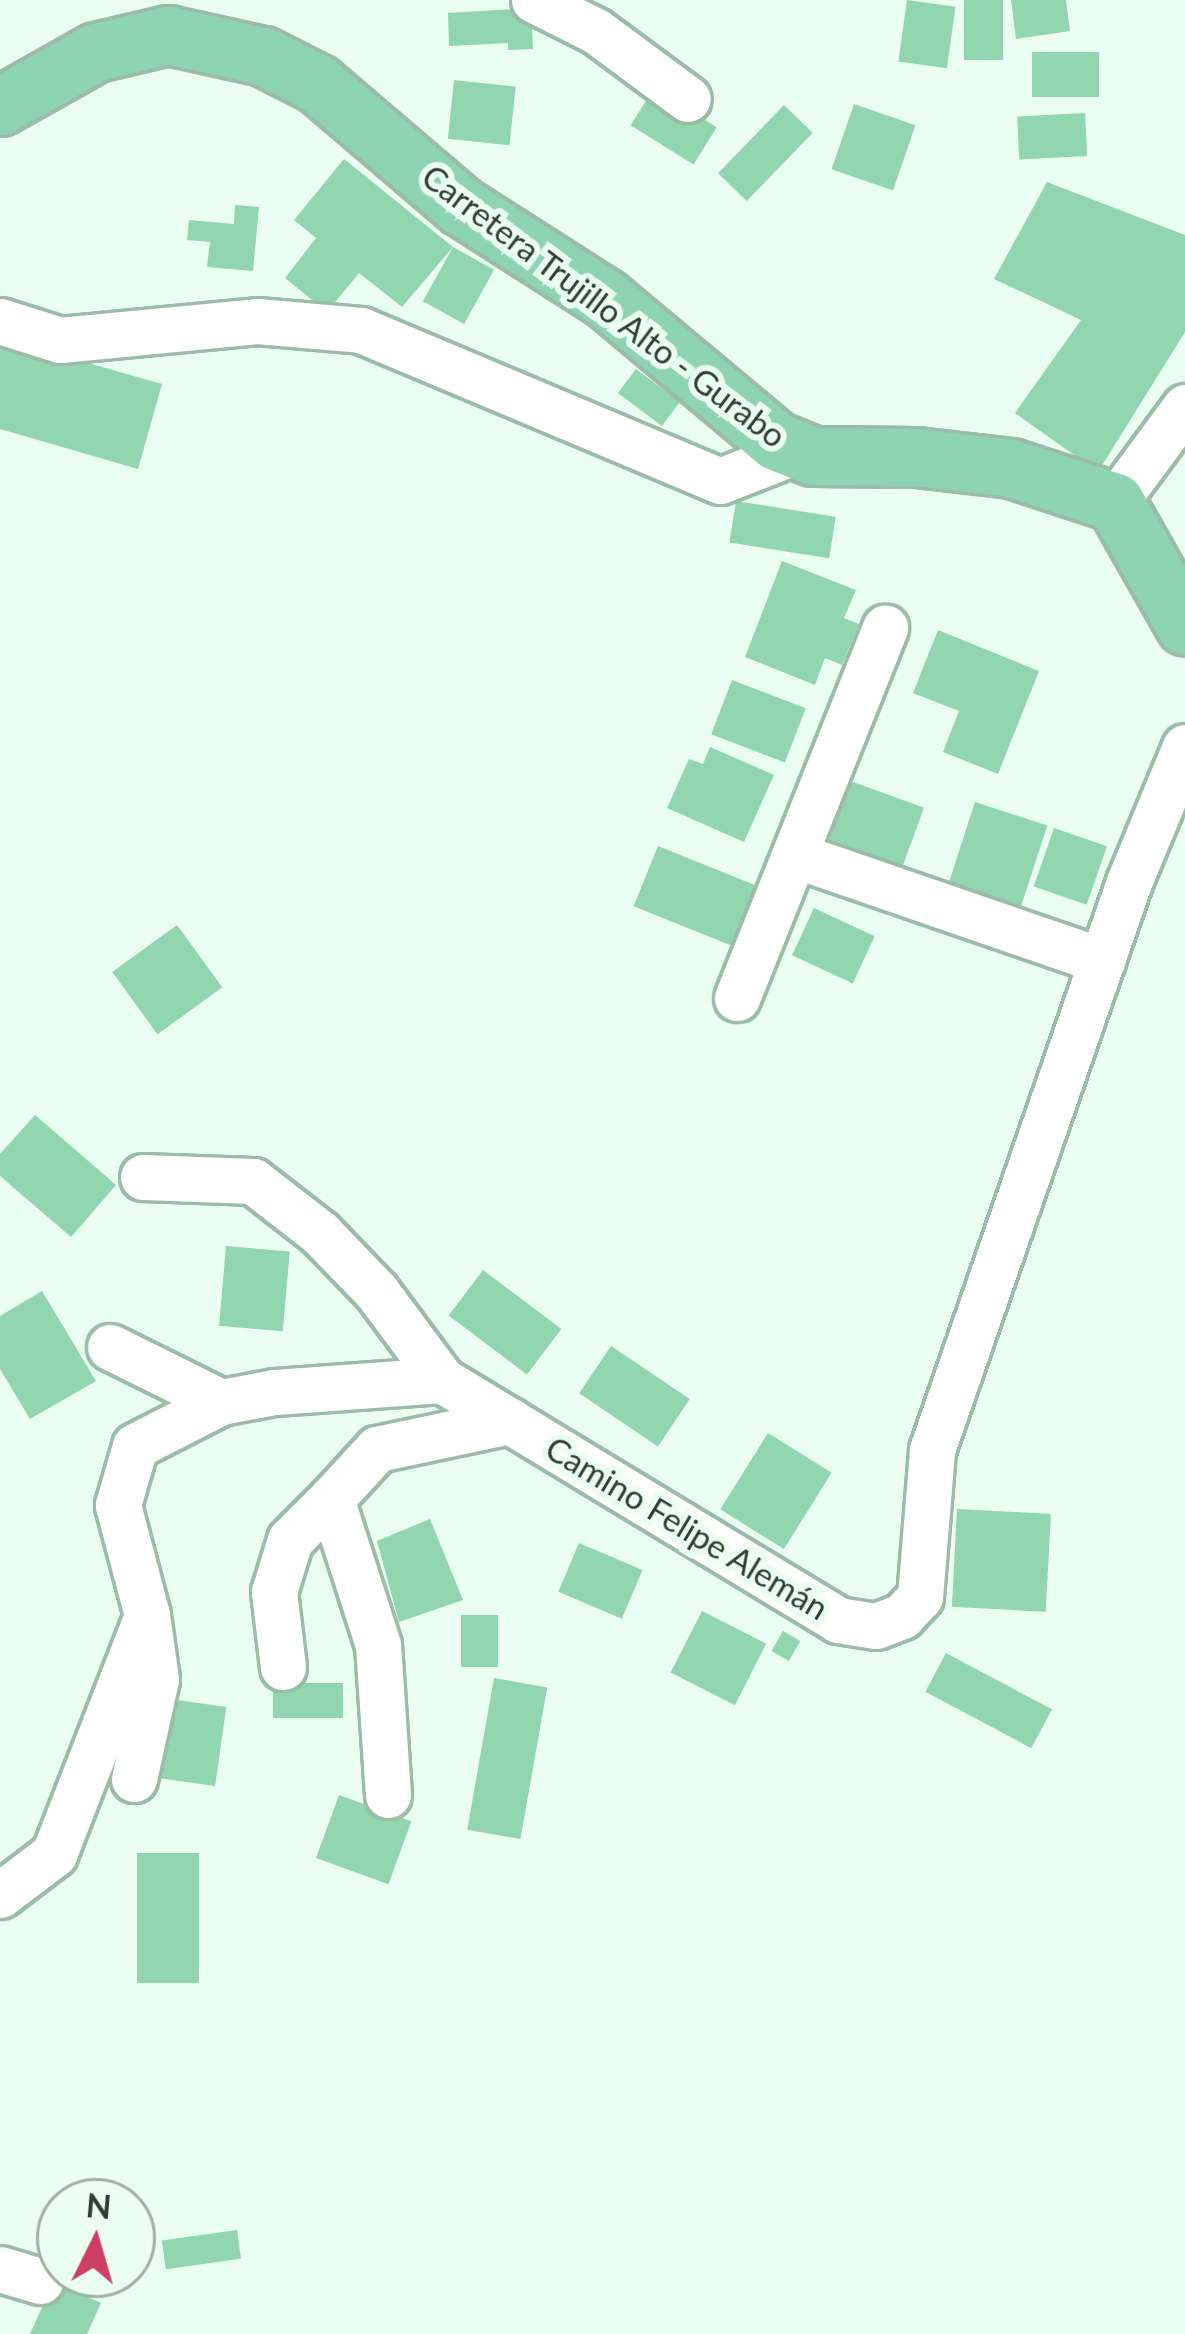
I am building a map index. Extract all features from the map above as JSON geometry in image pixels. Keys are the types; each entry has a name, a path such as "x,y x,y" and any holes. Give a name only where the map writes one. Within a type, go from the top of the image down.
{"main road":[{"name":"Carretera Trujillo Alto - Gurabo","path":"0,106 96,52 168,35 263,56 318,84 461,206 605,298 776,441 813,456 916,458 1011,468 1115,502"},
{"path":"1115,502 1185,625"}],"street":[{"path":"534,0 596,31 688,99"},
{"path":"0,321 60,340 257,321 361,330 720,481 799,450"},
{"path":"1115,502 1185,407"},
{"path":"736,998 885,628"},
{"name":"Camino Felipe Alemán","path":"442,1380 838,1620 876,1626 902,1616 920,1597 932,1450 1102,961 1185,747"},
{"path":"794,855 1102,961"},
{"path":"143,1177 253,1181 320,1233 376,1291 442,1380"},
{"path":"110,1347 221,1402"},
{"path":"134,1779 156,1679 147,1615 118,1505 135,1446 221,1402 275,1392 442,1380"},
{"path":"283,1666 274,1592 290,1540 377,1449 510,1420"},
{"path":"331,1499 378,1645 388,1795"},
{"path":"0,1895 54,1854 147,1615"}],"building":[{"path":"907,0 956,7 947,68 898,61"},
{"path":"964,0 1003,0 1003,60 964,60"},
{"path":"1011,0 1066,0 1070,31 1016,39"},
{"path":"531,8 533,49 508,50 508,43 449,46 448,13"},
{"path":"1032,52 1099,52 1099,97 1032,97"},
{"path":"454,80 516,86 509,145 448,139"},
{"path":"654,88 717,127 693,165 631,125"},
{"path":"854,104 915,125 893,190 832,169"},
{"path":"784,105 813,133 747,201 718,173"},
{"path":"1085,113 1087,156 1019,159 1017,117"},
{"path":"344,159 453,247 402,307 359,273 327,312 285,278 316,238 294,220"},
{"path":"1047,182 1185,235 1185,332 1098,472 1015,413 1081,320 994,279"},
{"path":"235,205 259,207 253,271 207,267 210,242 187,240 189,220 234,224"},
{"path":"453,247 494,270 464,324 423,301"},
{"path":"0,338 162,384 138,469 0,429"},
{"path":"636,369 680,402 662,426 618,393"},
{"path":"736,501 836,517 829,558 729,542"},
{"path":"782,561 856,590 844,618 859,624 842,665 825,658 815,685 745,657"},
{"path":"938,630 1039,671 998,774 943,752 959,711 913,693"},
{"path":"732,680 806,708 785,762 711,734"},
{"path":"710,747 774,775 744,842 667,808 689,759 703,764"},
{"path":"845,779 924,808 900,873 821,844"},
{"path":"975,802 1047,825 1020,910 947,887"},
{"path":"1054,828 1107,846 1087,905 1034,887"},
{"path":"658,846 759,887 735,947 634,906"},
{"path":"814,908 875,936 853,983 792,955"},
{"path":"177,925 222,987 158,1034 112,972"},
{"path":"35,1115 116,1185 71,1237 0,1176 0,1154"},
{"path":"226,1246 290,1252 283,1331 219,1326"},
{"path":"483,1270 561,1329 527,1375 449,1316"},
{"path":"42,1291 96,1381 30,1419 0,1369 0,1316"},
{"path":"611,1346 690,1399 658,1446 579,1393"},
{"path":"768,1433 832,1473 784,1549 720,1509"},
{"path":"957,1509 1051,1514 1046,1612 952,1607"},
{"path":"430,1519 463,1600 399,1622 377,1541"},
{"path":"579,1543 643,1570 622,1619 558,1592"},
{"path":"702,1611 766,1644 735,1705 671,1672"},
{"path":"461,1615 498,1615 498,1667 461,1667"},
{"path":"783,1631 800,1641 789,1661 772,1651"},
{"path":"946,1653 1052,1709 1031,1748 925,1692"},
{"path":"494,1678 547,1687 520,1839 467,1830"},
{"path":"273,1683 343,1683 343,1718 273,1718"},
{"path":"156,1697 226,1707 215,1786 145,1776"},
{"path":"339,1795 411,1821 388,1884 316,1858"},
{"path":"137,1853 199,1853 199,1983 137,1983"},
{"path":"237,2230 241,2259 166,2269 162,2241"},
{"path":"46,2298 90,2298 101,2303 87,2334 30,2334"}]}
